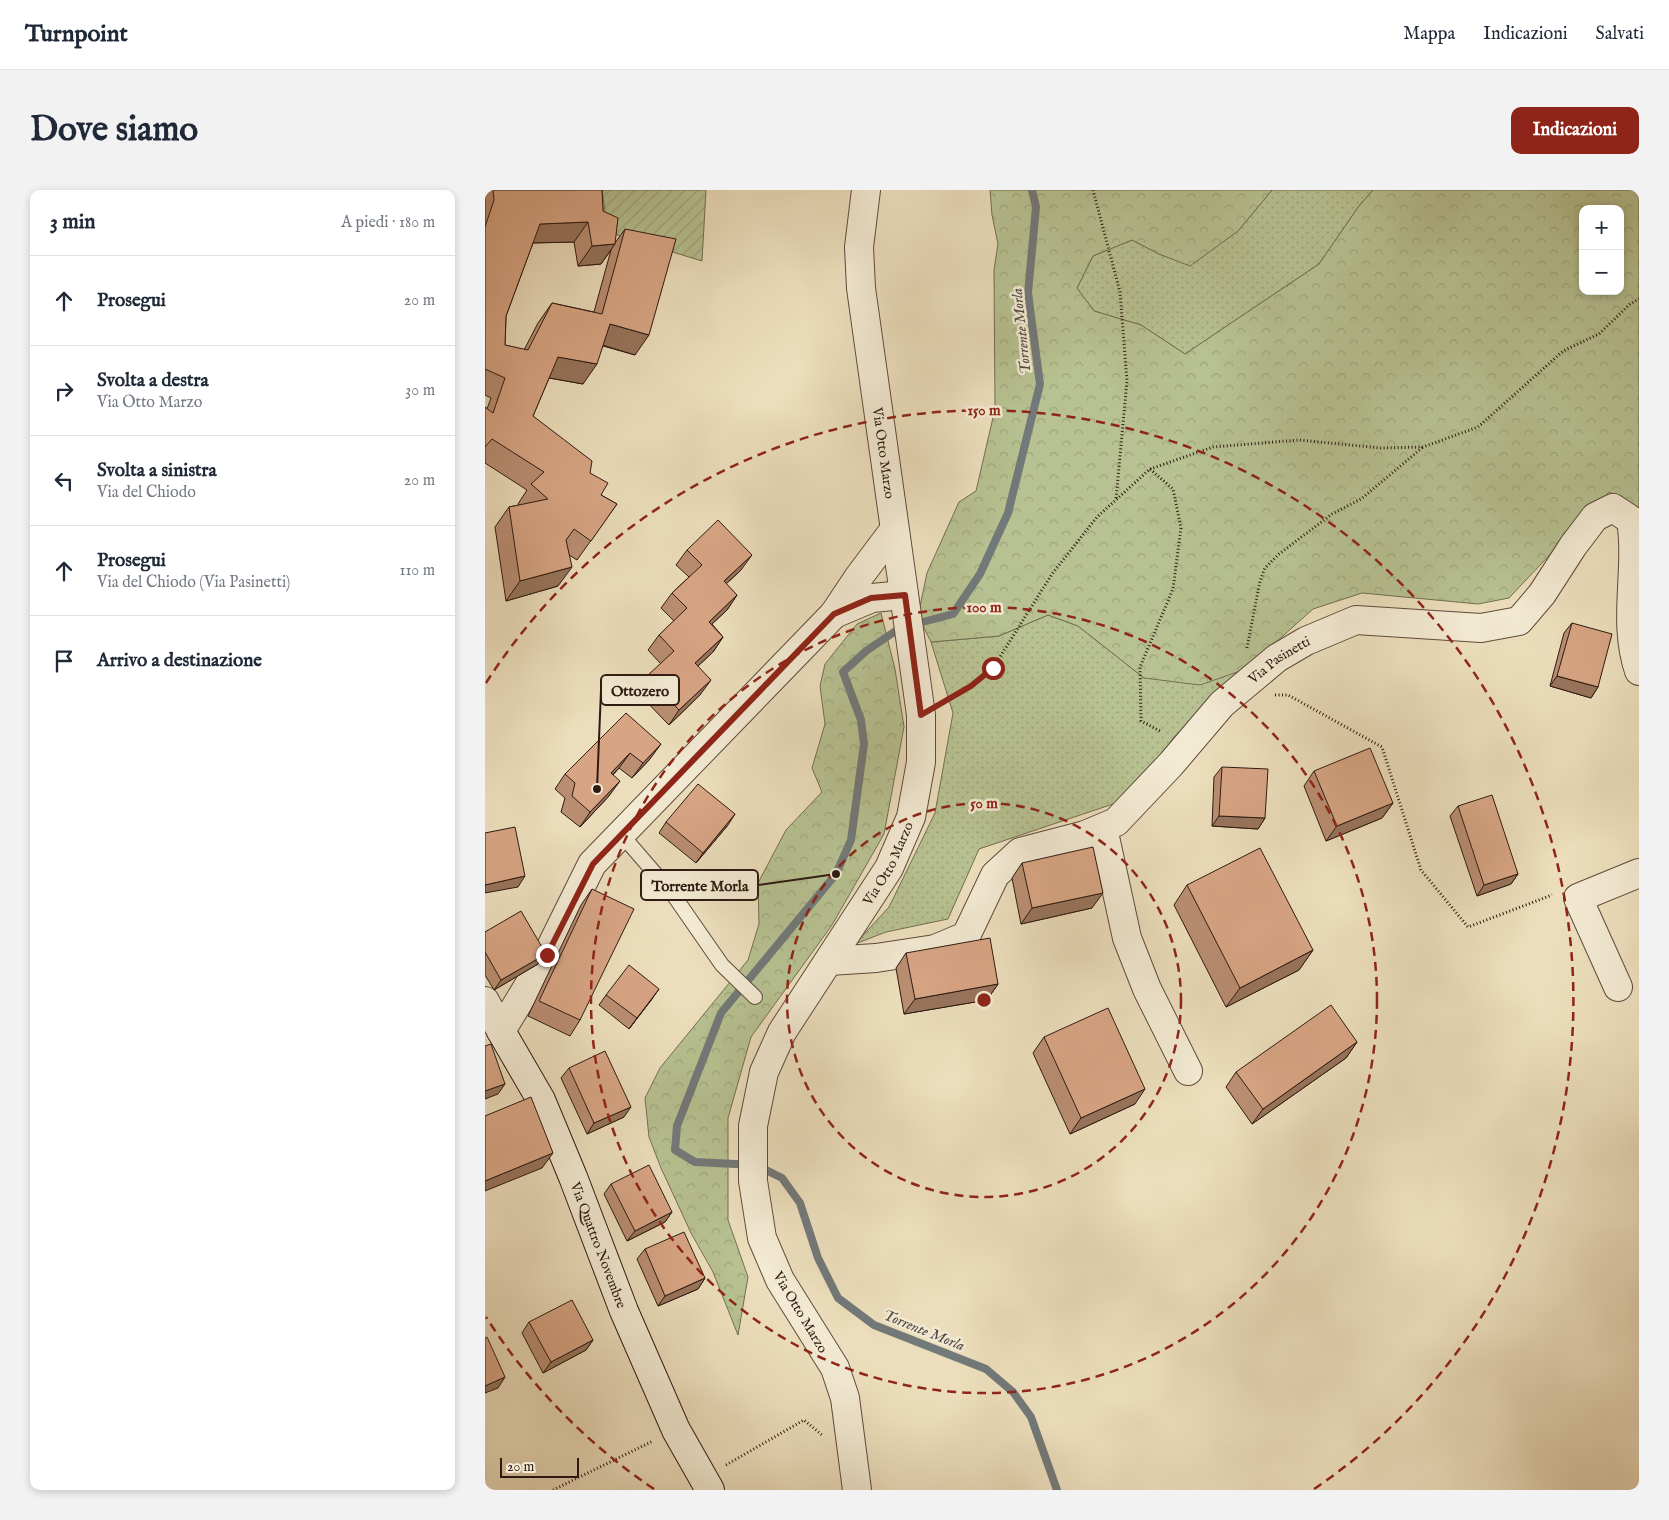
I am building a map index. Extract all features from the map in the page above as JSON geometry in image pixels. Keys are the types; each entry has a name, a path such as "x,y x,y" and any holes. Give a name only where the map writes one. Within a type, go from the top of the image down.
{"street":[{"name":"Via Otto Marzo","path":"857,1490 845,1398 835,1368 780,1280 762,1238 753,1181 753,1126 765,1072 782,1032 889,868 911,817 921,762 921,715 861,288 859,247 866,190"},
{"name":"Via Pasinetti","path":"829,961 876,958 935,949 966,936 995,875 1020,852 1085,835 1116,822 1222,704 1277,658 1306,641 1356,620 1481,628 1519,621 1543,594 1573,546 1595,517 1613,508 1631,520 1632,526 1634,540 1630,622 1639,671"},
{"path":"501,1031 547,955 593,864 834,614 894,530"},
{"path":"834,614 871,598 905,598"},
{"path":"1103,828 1127,938 1147,989 1187,1071"},
{"path":"1618,986 1578,898 1639,873"},
{"name":"Via Quattro Novembre","path":"485,1002 541,1100 573,1177 624,1311 677,1430 717,1478"}],"lane":[{"path":"621,834 672,893 722,965 755,998"}],"path":[{"path":"1093,190 1120,292 1127,381 1116,500"},
{"path":"921,715 971,686 993,668 1052,574 1097,518 1149,469 1213,447 1299,440 1381,448 1423,447 1478,427 1563,351 1599,334 1630,304 1639,299"},
{"path":"1423,447 1361,500 1332,514 1279,554 1265,568 1260,581 1244,663 1250,680 1261,694 1288,695 1382,747 1421,870 1468,927 1555,894"},
{"path":"1149,469 1173,489 1181,528 1173,589 1140,667 1141,721 1188,744"},
{"path":"717,1478 804,1420 852,1459"},
{"path":"553,1490 677,1430"}],"green space":[{"path":"602,190 706,190 702,261 608,232"},
{"path":"990,190 1272,190 1238,231 1190,266 1159,254 1132,240 1093,256 1077,288 1094,311 1141,325 1185,354 1319,264 1359,206 1373,190 1639,190 1639,508 1609,492 1509,598 1478,604 1362,593 1313,609 1246,669 1200,685 1144,678 1078,626 1048,615 999,636 931,642 918,616 927,573 959,502 976,491 995,409 994,270 998,244 992,215"},
{"path":"1272,190 1373,190 1359,206 1319,264 1185,354 1141,325 1094,311 1077,288 1093,256 1132,240 1159,254 1190,265 1238,231"},
{"path":"881,613 895,669 904,727 884,834 832,925 751,1037 728,1118 728,1220 748,1277 738,1335 713,1272 691,1233 661,1168 649,1137 645,1098 660,1068 748,960 759,924 758,883 786,830 822,792 812,768 825,724 820,686 825,664 857,624"},
{"path":"1048,615 1078,626 1144,678 1246,669 1175,736 1128,799 979,849 948,919 886,932 855,944 889,907 935,813 953,713 931,642 999,636"}],"building":[{"path":"493,190 602,190 603,211 618,218 615,244 592,246 588,222 540,224 506,316 505,345 528,350 552,303 602,314 625,229 676,239 649,335 610,324 597,364 558,357 533,416 592,461 590,473 608,483 601,495 617,504 591,541 574,529 566,540 572,567 520,581 509,507 548,499 531,484 544,472 492,439 485,447 485,407 493,413 505,378 485,369 485,227 494,200"},
{"path":"718,520 752,555 724,581 737,595 709,622 723,637 695,663 711,680 679,710 647,676 674,651 659,635 687,608 672,593 702,565 687,550"},
{"path":"1572,623 1612,634 1598,687 1557,676"},
{"path":"626,713 661,744 643,763 630,753 611,773 620,781 590,812 572,796 575,783 565,774"},
{"path":"1370,748 1393,803 1337,826 1314,771"},
{"path":"1222,767 1268,769 1265,818 1219,816"},
{"path":"698,784 735,814 703,853 666,822"},
{"path":"1492,795 1518,874 1484,885 1458,806"},
{"path":"515,827 525,876 485,885 485,833"},
{"path":"1093,847 1103,893 1032,908 1022,863"},
{"path":"1260,848 1313,950 1240,988 1187,885"},
{"path":"592,889 634,909 580,1020 539,1001"},
{"path":"521,911 546,954 501,980 485,952 485,932"},
{"path":"990,938 998,984 915,999 906,953"},
{"path":"629,965 659,989 637,1018 606,995"},
{"path":"1331,1005 1357,1042 1263,1109 1236,1072"},
{"path":"1108,1008 1145,1089 1081,1118 1044,1037"},
{"path":"491,1044 505,1084 485,1091 485,1046"},
{"path":"605,1051 631,1107 594,1123 569,1068"},
{"path":"531,1097 553,1153 485,1181 485,1116"},
{"path":"649,1165 672,1212 635,1231 611,1184"},
{"path":"684,1232 705,1278 665,1296 645,1249"},
{"path":"572,1300 593,1340 551,1362 529,1322"},
{"path":"487,1337 505,1377 485,1386 485,1338"}],"waterway":[{"name":"Torrente Morla","path":"1032,190 1036,207 1028,293 1040,384 1008,513 980,574 953,614 900,628 866,651 843,672 861,720 864,744 851,840 836,874 721,1013 677,1126 675,1150 695,1162 756,1165 782,1178 800,1203 818,1258 838,1298 874,1325 986,1369 1013,1392 1031,1417 1057,1490"}],"place":[{"name":"Ottozero","path":"597,789"},
{"name":"Torrente Morla","path":"836,874"}],"route":[{"path":"547,955 593,864 834,614 871,598 905,595 921,715 971,686 993,668"}]}
